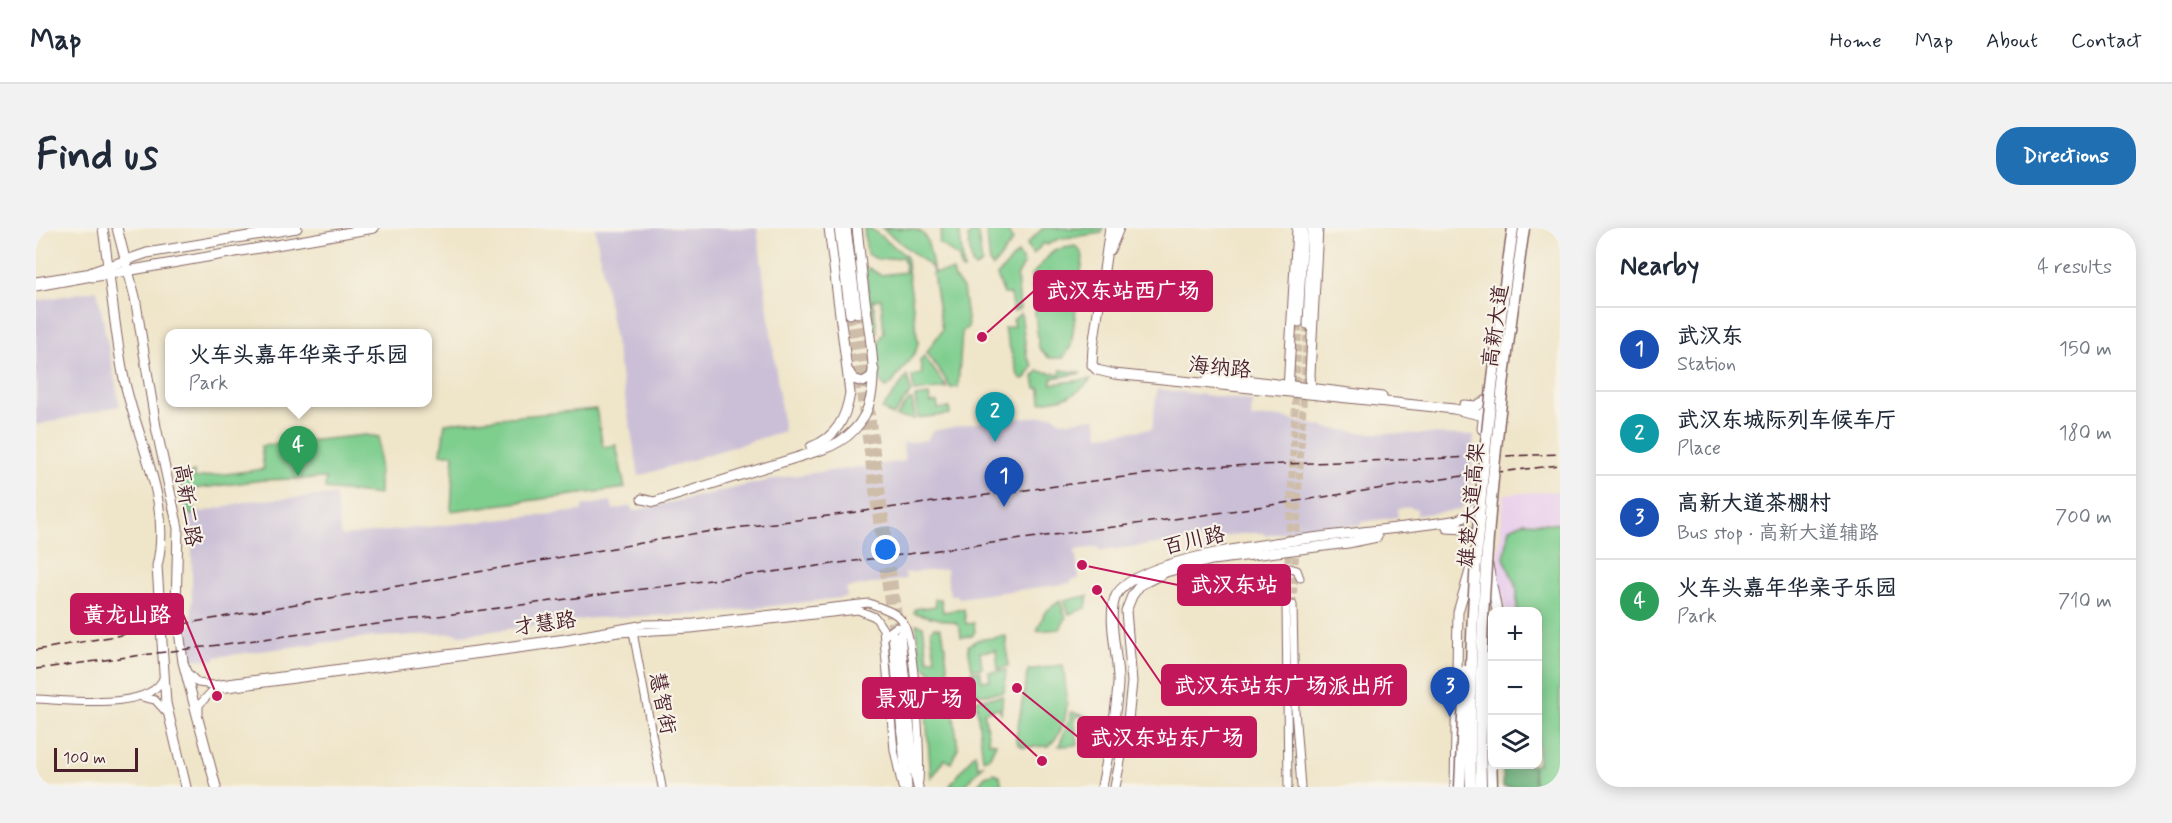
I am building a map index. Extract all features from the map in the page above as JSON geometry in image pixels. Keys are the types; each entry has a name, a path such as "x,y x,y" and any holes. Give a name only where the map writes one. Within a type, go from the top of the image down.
{"highway":[{"name":"雄楚大道高架","path":"1469,787 1476,544 1486,428 1511,228"},
{"name":"雄楚大道高架","path":"1483,787 1480,710 1485,579 1497,428 1524,228"},
{"path":"1485,579 1495,785"},
{"path":"1460,787 1464,677 1472,632"}],"main road":[{"name":"高新二路","path":"104,228 108,270 127,394 160,512 161,550 158,577 166,703 186,787"},
{"name":"高新二路","path":"117,228 135,297 156,427 178,528 176,607 183,662 216,787"},
{"path":"126,266 147,253 297,228"},
{"path":"92,274 126,266 150,266 374,228"},
{"path":"829,228 850,393 846,413 837,429 823,442 642,499 654,502 832,446 855,429 867,411 874,385 857,228"},
{"path":"839,228 853,313 846,228"},
{"name":"海纳路","path":"1110,228 1093,347 1092,364 1097,370 1114,374 1288,389"},
{"name":"海纳路","path":"1119,228 1110,245 1097,347 1101,364 1115,368 1454,410 1484,416"},
{"path":"1288,389 1297,228"},
{"path":"1311,392 1318,228"},
{"name":"高新大道","path":"1482,429 1511,228"},
{"name":"高新大道","path":"1500,430 1517,291 1529,228"},
{"path":"1501,290 1511,280 1517,291"},
{"path":"1291,361 1299,369 1311,364"},
{"path":"848,370 853,379 863,382 871,377 874,370"},
{"name":"海纳路","path":"1311,392 1476,406 1485,401"},
{"path":"1483,787 1485,650 1493,501"},
{"name":"百川路","path":"1102,787 1117,699 1113,612 1115,598 1124,584 1144,572 1230,550 1458,520 1470,514 1476,503 1473,538"},
{"name":"百川路","path":"1115,787 1128,720 1131,656 1126,618 1128,604 1140,585 1166,572 1232,556 1348,543 1457,527 1469,532 1473,538"},
{"path":"1469,787 1473,538"},
{"path":"1455,787 1458,612 1472,564"},
{"path":"1488,565 1496,607"},
{"path":"1116,647 1118,634 1122,633 1131,656"},
{"path":"896,635 912,759 918,787"},
{"path":"896,635 905,787"},
{"path":"1495,785 1496,769"}],"street":[{"path":"1304,228 1303,324 1311,228"},
{"path":"36,281 92,274"},
{"path":"36,287 92,274"},
{"path":"1281,579 1282,572 1290,568 1297,570 1300,578"},
{"name":"才慧路","path":"183,662 193,680 213,685 630,629 691,629 858,609 875,617 896,635 906,625 894,613 869,603 859,603 694,623 666,622 630,629 213,690 199,705 202,735"},
{"path":"1288,787 1290,605 1301,787"},
{"name":"慧智街","path":"630,629 660,787"},
{"path":"142,697 155,691 162,682 165,671"},
{"path":"36,699 99,701 142,697 163,705 171,719"}],"shaded area":[{"path":"595,228 757,228 784,431 639,476"},
{"path":"97,290 120,406 36,425 36,301"},
{"path":"1157,389 1252,401 1251,418 1281,417 1327,428 1367,433 1474,435 1468,500 1459,510 1417,515 1417,509 1409,507 1397,509 1398,517 1361,522 1361,525 1324,528 1323,525 1265,536 1264,533 1249,533 1098,551 1098,547 1075,550 1079,579 1071,580 1071,583 958,598 958,595 950,596 946,569 905,573 906,579 846,588 847,597 706,614 593,618 462,635 453,633 360,638 215,657 215,660 192,659 187,640 190,635 188,626 192,625 192,544 189,515 249,501 335,495 341,536 582,511 582,506 611,501 613,510 631,506 633,511 784,477 905,461 903,443 927,440 932,431 980,422 1054,415 1061,422 1096,418 1099,435 1152,429"},
{"path":"1560,491 1560,787 1503,787 1503,769 1542,769 1542,607 1505,607 1497,570 1504,494"}],"green space":[{"path":"864,228 870,228 906,256 918,343 916,351 891,385 886,388 881,383 876,347 884,332 881,299 873,300 877,331 875,335 865,270 869,268 880,275 906,272 903,257 879,260 867,254"},
{"path":"882,228 917,230 923,234 929,247 934,273 953,271 955,279 963,288 968,327 962,332 958,387 951,388 927,352 942,330 932,268"},
{"path":"942,228 959,228 964,270 961,269 959,258 939,243"},
{"path":"986,228 1006,228 1013,241 993,267 990,264"},
{"path":"1043,228 1103,228 1102,233 1058,239 1047,245 1044,243 1033,254 1027,244"},
{"path":"974,231 978,234 982,264 975,268 972,264 968,237"},
{"path":"1075,246 1083,257 1071,346 1063,358 1049,358 1039,348 1031,276 1054,250"},
{"path":"1018,253 1024,263 1017,277 1020,308 1013,312 1010,294 1004,294 997,276"},
{"path":"1021,313 1027,357 1033,366 1026,378 1022,379 1018,375 1004,328 1014,326 1013,320"},
{"path":"924,356 947,388 914,392 912,376 922,374 920,361"},
{"path":"1061,370 1082,373 1052,378 1052,384 1091,379 1080,390 1069,396 1041,402 1040,388 1036,388 1034,377 1038,371 1060,374"},
{"path":"907,376 911,392 893,416 882,409"},
{"path":"929,395 930,403 937,402 938,409 949,408 950,414 918,418 915,397"},
{"path":"909,400 912,400 915,419 896,417"},
{"path":"596,409 603,447 616,445 625,488 451,511 454,454 441,454 445,423"},
{"path":"365,435 379,437 379,495 325,489 326,478 263,480 193,489 191,496 196,514 189,515 178,479 194,472 195,478 264,469 261,446"},
{"path":"1524,522 1560,524 1560,787 1534,787 1533,769 1542,769 1542,607 1517,607 1517,589 1504,558 1510,528"},
{"path":"1088,596 1086,608 1069,614 1064,600"},
{"path":"935,599 941,599 943,612 964,609 966,624 974,623 975,631 972,636 961,637 960,628 956,623 914,613 915,609 936,606"},
{"path":"1060,601 1066,618 1060,629 1037,631 1045,612"},
{"path":"916,624 923,626 928,660 935,658 931,631 934,627 940,628 943,634 958,748 951,763 945,759 931,779 923,674 929,680 934,708 942,707 937,678 921,663"},
{"path":"1006,636 1008,666 998,669 996,650 980,652 982,668 972,669 968,646 977,640"},
{"path":"1063,665 1067,698 1065,718 1057,737 1049,746 1024,747 1018,744 1016,738 1028,670"},
{"path":"1006,670 1004,692 976,695 972,672 980,671 982,681 990,680 989,672"},
{"path":"1003,696 1001,713 998,708 984,712 989,742 996,743 989,758 983,759 976,700"},
{"path":"1072,712 1104,721 1100,745 1086,745 1082,716 1074,717 1078,745 1059,746"},
{"path":"975,753 978,766 983,765 964,787 949,787"},
{"path":"1503,769 1533,769 1534,787 1503,787"},
{"path":"995,773 1000,776 1002,787 976,787 985,776"}],"tunnel":[{"path":"857,313 900,635"},
{"path":"850,314 893,635"},
{"path":"1286,604 1299,323"},
{"path":"1293,605 1307,325"}],"railway":[{"path":"36,650 698,533 1200,467 1560,454"},
{"path":"36,669 1204,515 1463,476 1560,465"}],"place":[{"name":"武汉东站西广场","path":"982,337"},
{"name":"武汉东城际列车候车厅","path":"995,442"},
{"name":"火车头嘉年华亲子乐园","path":"298,476"},
{"name":"武汉东","path":"1004,507"},
{"name":"武汉东站","path":"1082,565"},
{"name":"武汉东站东广场派出所","path":"1097,590"},
{"name":"武汉东站东广场","path":"1017,688"},
{"name":"黄龙山路","path":"217,696"},
{"name":"高新大道茶棚村","path":"1450,717"},
{"name":"景观广场","path":"1042,761"}]}
